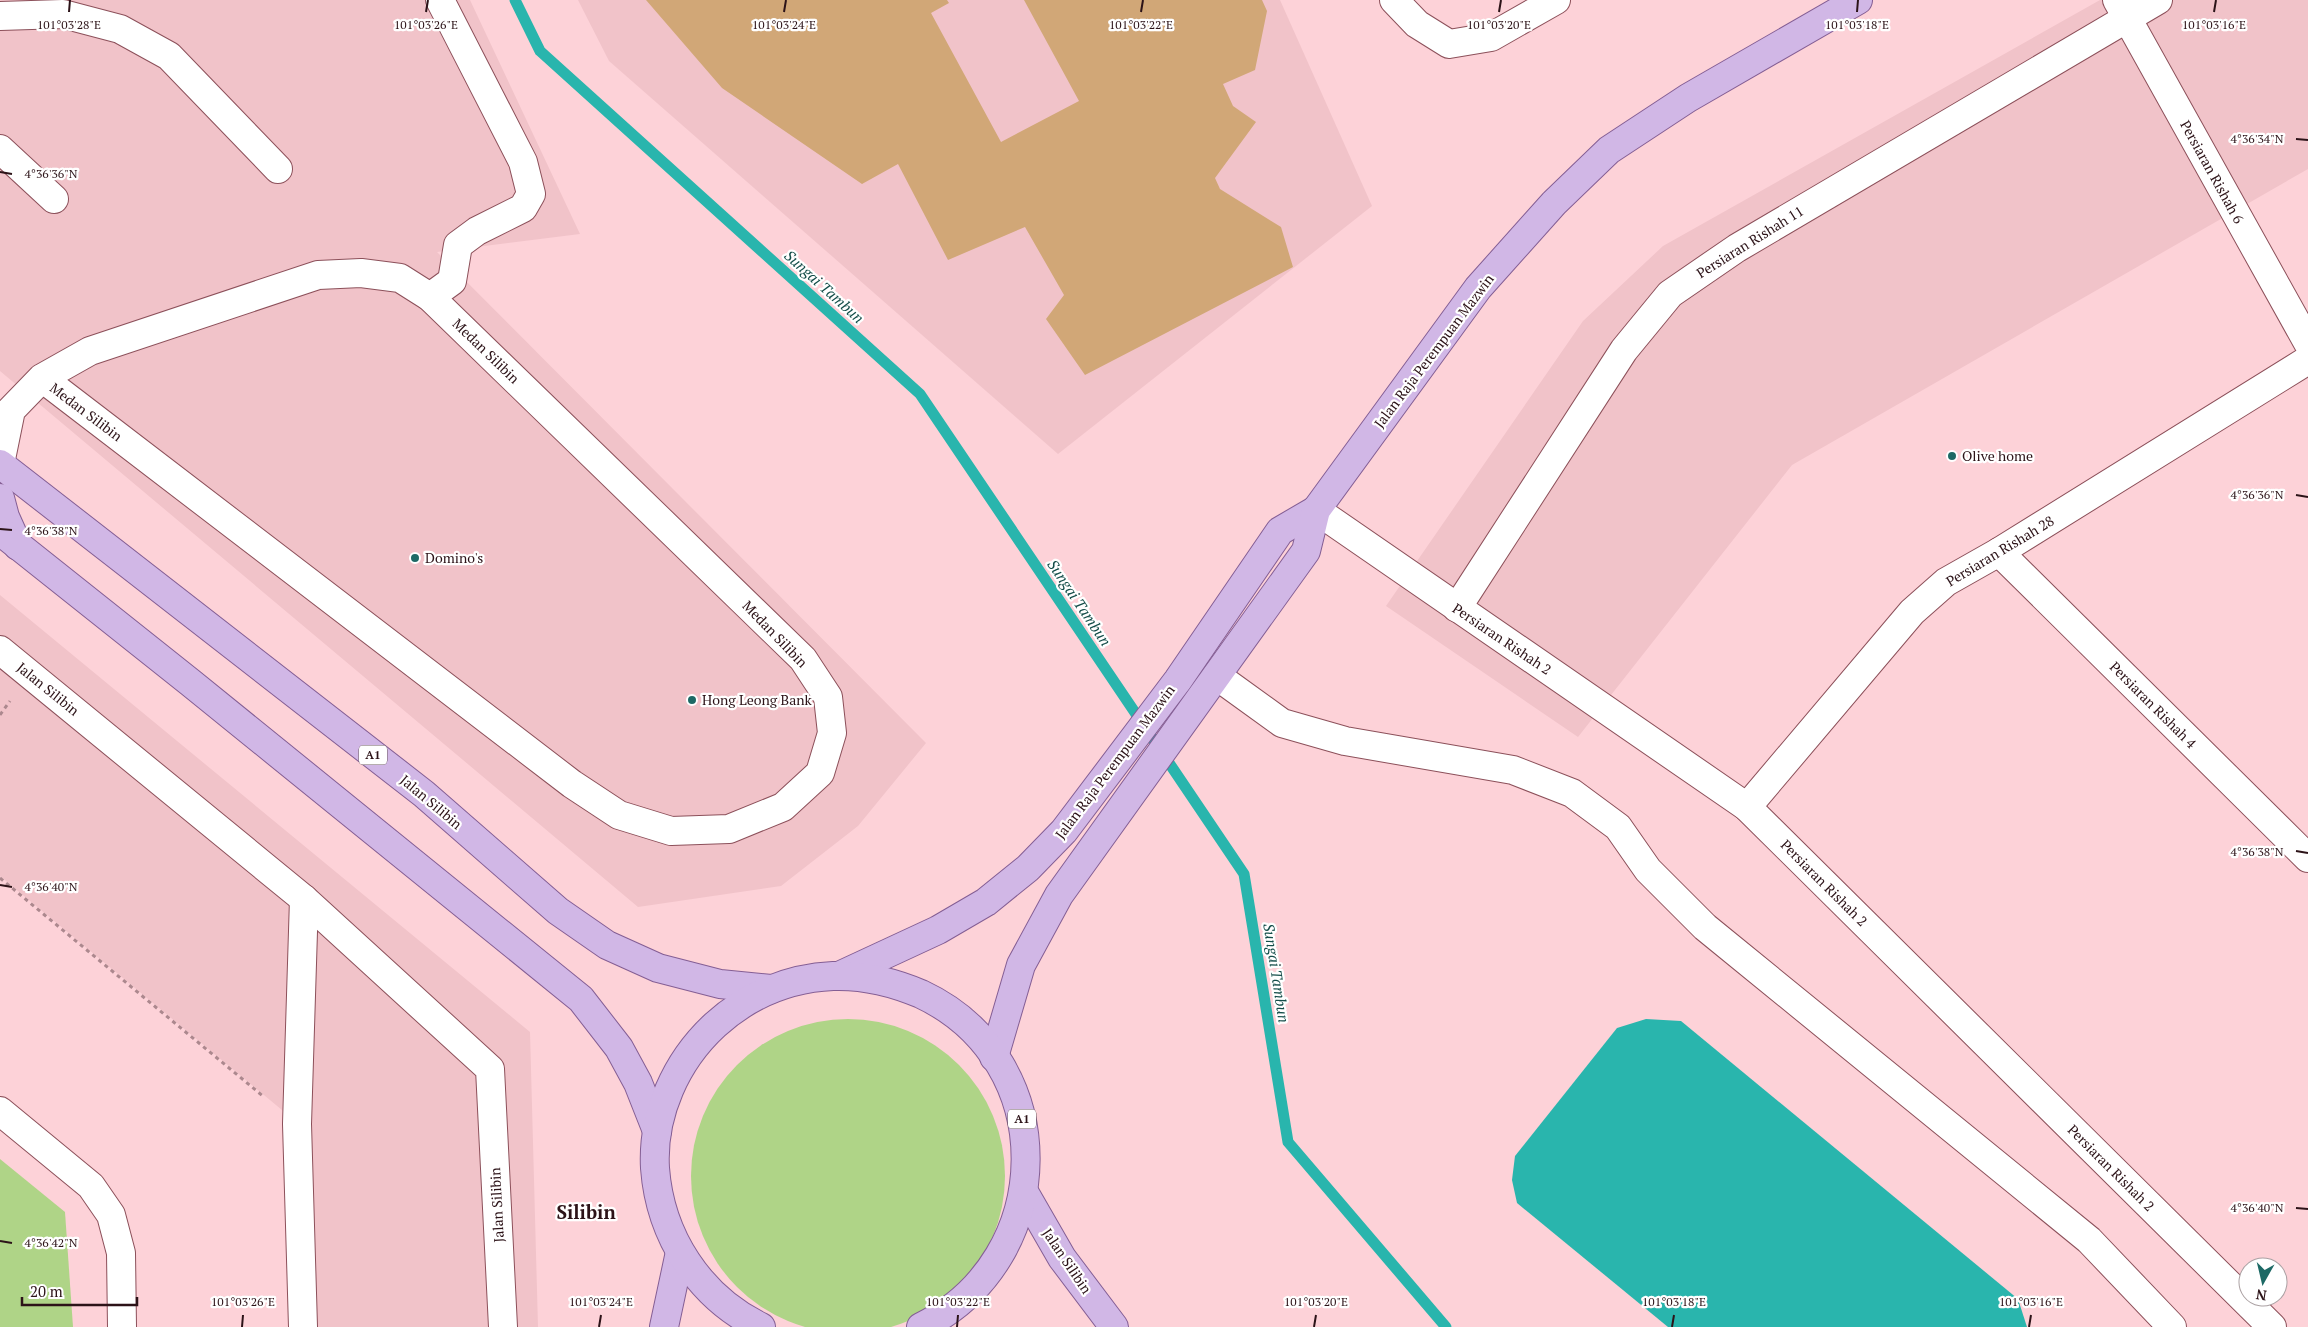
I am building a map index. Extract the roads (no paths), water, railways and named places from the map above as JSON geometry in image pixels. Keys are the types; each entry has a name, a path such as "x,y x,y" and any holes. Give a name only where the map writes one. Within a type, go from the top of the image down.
{"main road":[{"name":"Jalan Raja Perempuan Mazwin","path":"994,1057 1021,965 1059,895 1306,552 1316,510 1478,288 1554,203 1609,150 1688,98 1858,0"},
{"name":"Jalan Silibin","path":"0,464 424,794 558,911 607,945 658,968 720,984 771,989"},
{"path":"0,498 9,538"},
{"name":"Jalan Raja Perempuan Mazwin","path":"839,976 938,930 986,902 1028,868 1064,831 1178,680 1280,531 1316,510"},
{"name":"A1","path":"9,538 230,714 581,999 619,1048 638,1083 657,1131"},
{"name":"A1","path":"761,1327 723,1304 695,1274 680,1252 666,1224 658,1193 655,1162 657,1131 671,1085 696,1045 730,1012 771,989 811,978 839,976 881,980 911,990 938,1003 964,1022 994,1057 1009,1081 1021,1115 1026,1157 1024,1192 1012,1234 990,1272 960,1303 921,1327"},
{"name":"Jalan Silibin","path":"1024,1192 1062,1258 1114,1327"},
{"path":"664,1327 680,1252"}],"street":[{"path":"430,297 452,281 458,245 477,231 522,208 531,194 523,162 440,0"},
{"path":"1394,0 1417,24 1449,44 1491,37 1556,0"},
{"name":"Persiaran Rishah 11","path":"1458,608 1624,350 1670,294 1737,248 2121,9 2158,0"},
{"name":"Persiaran Rishah 6","path":"2121,9 2308,343"},
{"path":"0,16 63,14 120,29 169,56 278,169"},
{"path":"0,149 54,199"},
{"name":"Medan Silibin","path":"0,464 6,411 42,378 90,351 318,275 361,273 400,278 430,297 803,659 828,697 832,733 820,773 783,807 729,829 671,831 619,815 572,784 42,378"},
{"name":"Persiaran Rishah 28","path":"1747,806 1912,612 1946,582 1999,552 2308,360"},
{"name":"Persiaran Rishah 2","path":"1316,510 1747,806 2272,1327"},
{"name":"Persiaran Rishah 4","path":"1999,552 2308,858"},
{"name":"Jalan Silibin","path":"0,650 304,900 490,1069 503,1327"},
{"path":"1210,686 1282,723 1345,741 1513,770 1572,793 1618,827 1648,870 1705,927 2089,1240 2172,1327"},
{"path":"303,1327 297,1124 304,900"},
{"path":"0,1111 92,1186 111,1215 121,1254 122,1327"}],"water":[{"path":"1646,1019 1681,1021 2018,1299 2027,1327 1668,1327 1517,1203 1512,1180 1515,1156 1617,1028"}],"waterway":[{"name":"Sungai Tambun","path":"515,0 540,51 920,394 1244,874 1288,1142 1446,1327"}],"place":[{"name":"Olive home","path":"1952,456"},
{"name":"Domino's","path":"415,558"},
{"name":"Hong Leong Bank","path":"692,700"}],"district":[{"name":"Silibin","path":"586,1212"}]}
